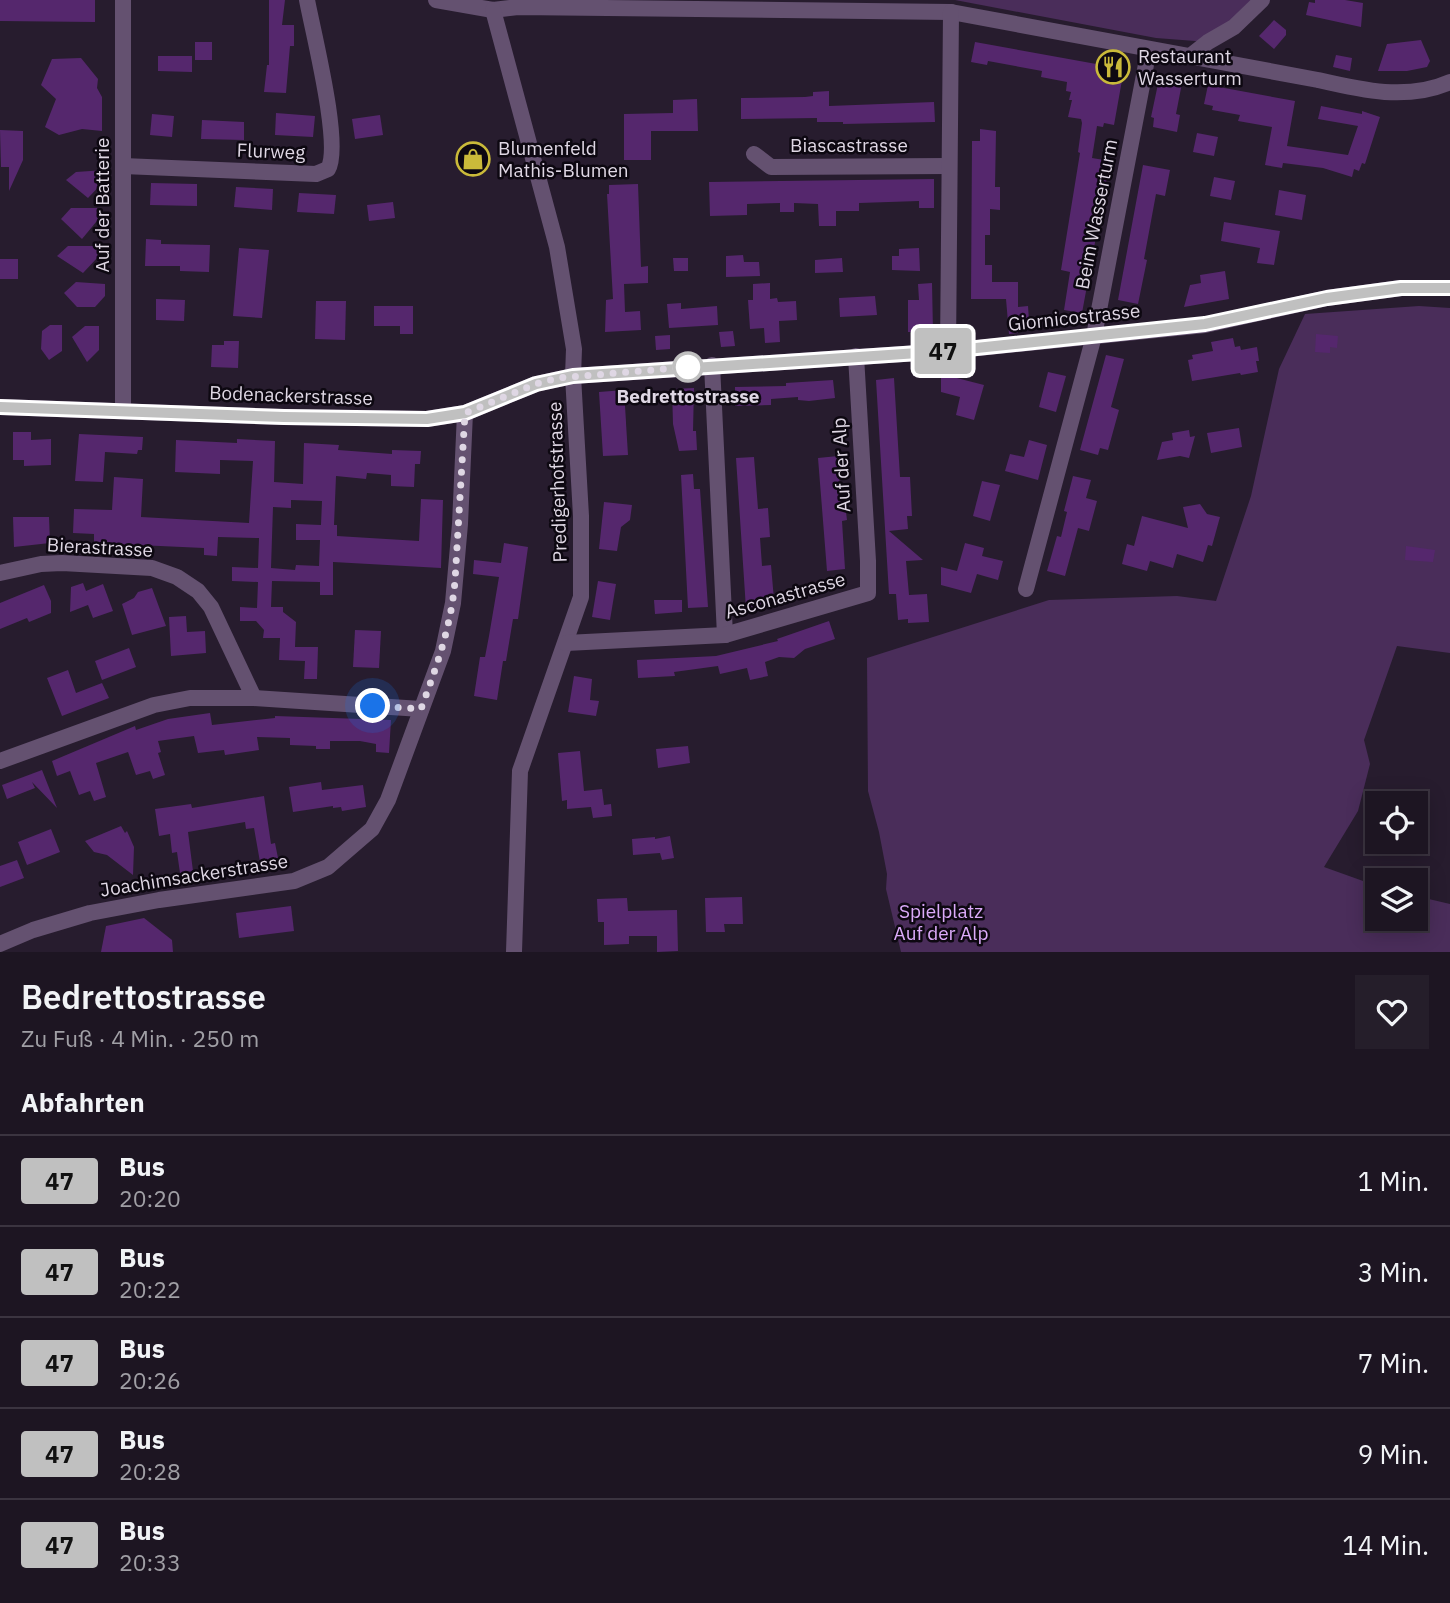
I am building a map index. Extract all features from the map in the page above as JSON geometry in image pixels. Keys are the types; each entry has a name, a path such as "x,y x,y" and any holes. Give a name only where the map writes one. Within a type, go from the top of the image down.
{"street":[{"name":"Auf der Batterie","path":"123,0 123,410"},
{"name":"Flurweg","path":"123,166 316,174 328,169 333,156 331,124 307,0"},
{"path":"436,0 492,10 531,8 951,12 1318,80 1366,92 1405,93 1450,82"},
{"path":"1189,57 1234,27 1262,0"},
{"name":"Predigerhofstrasse","path":"492,10 557,247 574,349 573,376 581,516 581,597 520,771 514,952"},
{"path":"948,351 951,12"},
{"name":"Beim Wasserturm","path":"1026,589 1094,336 1149,49"},
{"name":"Biascastrasse","path":"754,154 771,167 948,166"},
{"name":"Giornicostrasse","path":"573,376 948,351 1205,324 1327,298 1401,288 1450,288"},
{"name":"Auf der Alp","path":"856,356 867,572"},
{"path":"712,365 726,635"},
{"name":"Bodenackerstrasse","path":"0,407 427,419 465,413 536,384 573,376"},
{"name":"Joachimsackerstrasse","path":"0,944 33,930 90,914 159,900 294,881 328,867 372,829 388,800 443,651 453,603 465,413"},
{"name":"Bierastrasse","path":"0,573 41,564 62,564 152,568 177,577 198,591 211,607 254,698"},
{"name":"Asconastrasse","path":"566,643 726,635 867,593 867,572"},
{"path":"0,761 153,705 190,698 254,698 421,709"}],"green space":[{"path":"955,0 1262,0 1208,42 1156,38"},
{"name":"Spielplatz Auf der Alp","path":"1419,306 1450,308 1450,653 1397,646 1364,740 1370,764 1358,811 1324,867 1365,882 1365,931 1428,931 1428,899 1450,904 1450,952 901,952 886,889 887,874 879,832 868,791 867,658 1049,600 1177,596 1216,601 1251,496 1279,369 1305,314"}],"building":[{"path":"0,0 95,0 95,22 0,21"},
{"path":"269,0 285,0 282,25 294,25 294,46 290,46 286,93 264,92 269,65"},
{"path":"1315,0 1363,3 1361,27 1306,15 1309,2 1315,3"},
{"path":"1274,20 1286,30 1286,35 1274,49 1259,36"},
{"path":"1421,40 1430,61 1427,67 1407,71 1378,71 1387,44"},
{"path":"195,42 212,42 212,60 195,60"},
{"path":"975,42 1124,69 1114,125 1104,123 1103,127 1097,126 1092,158 1110,161 1082,313 1064,310 1070,272 1061,270 1080,153 1082,123 1081,119 1068,117 1071,92 1066,91 1067,82 1041,77 1042,71 988,61 987,65 971,62"},
{"path":"1336,55 1352,58 1350,71 1333,67"},
{"path":"158,56 192,56 192,72 158,71"},
{"path":"81,58 98,79 97,88 102,97 102,131 82,129 59,135 45,127 56,99 41,85 52,59"},
{"path":"1161,79 1182,83 1176,114 1180,115 1177,132 1153,127 1154,118 1151,117"},
{"path":"1208,85 1295,101 1287,146 1348,155 1358,126 1318,119 1321,106 1362,114 1362,111 1380,117 1365,164 1362,163 1359,171 1354,169 1352,177 1323,168 1283,163 1282,168 1265,165 1272,127 1238,121 1240,115 1212,110 1213,106 1204,104"},
{"path":"829,91 829,106 934,102 935,122 843,124 817,122 817,118 741,119 741,98 805,97 813,96 813,92"},
{"path":"697,99 698,131 651,131 651,160 624,160 624,114 673,113 673,100"},
{"path":"276,113 315,116 313,137 275,135"},
{"path":"152,114 174,116 172,137 150,135"},
{"path":"380,115 383,135 355,139 352,119"},
{"path":"202,120 244,122 244,140 201,139"},
{"path":"980,129 996,131 995,187 1000,187 1000,210 990,209 990,235 985,235 985,265 992,265 992,282 1018,282 1018,307 1028,306 1029,320 1018,321 1018,333 1009,334 1006,299 971,299 972,141 980,141"},
{"path":"0,130 23,131 23,160 9,191 9,167 1,167"},
{"path":"1197,133 1218,137 1214,156 1193,152"},
{"path":"1143,165 1170,170 1165,196 1156,194 1138,304 1118,300"},
{"path":"105,170 106,179 88,198 66,180 76,172"},
{"path":"1214,177 1235,181 1231,200 1210,196"},
{"path":"934,179 934,208 919,208 919,201 859,203 859,211 836,211 836,226 819,226 818,204 794,203 794,212 780,212 780,203 747,204 747,215 710,216 709,182"},
{"path":"151,183 197,184 197,206 150,205"},
{"path":"638,184 641,267 648,266 648,283 624,284 625,312 640,311 641,330 605,332 606,300 613,299 607,194 609,185"},
{"path":"236,187 273,189 272,210 234,207"},
{"path":"1279,190 1306,195 1302,220 1275,215"},
{"path":"299,193 336,195 334,214 297,212"},
{"path":"393,202 395,218 369,221 367,205"},
{"path":"71,208 97,208 101,216 82,239 61,219"},
{"path":"1224,222 1280,231 1274,265 1257,263 1260,248 1221,241"},
{"path":"146,239 161,240 161,244 210,245 209,272 180,271 180,266 145,266"},
{"path":"68,246 98,246 98,257 83,273 57,256"},
{"path":"239,248 269,250 262,318 233,316"},
{"path":"919,248 920,271 892,270 892,256 899,256 899,249"},
{"path":"743,255 744,262 759,262 760,276 726,277 726,256"},
{"path":"673,258 688,258 688,271 674,271"},
{"path":"842,258 843,272 815,273 815,260"},
{"path":"0,259 18,259 18,279 0,279"},
{"path":"1225,271 1229,299 1184,307 1190,285 1201,283 1200,275"},
{"path":"76,282 105,284 105,296 95,307 77,307 64,293"},
{"path":"770,283 770,299 777,298 778,302 796,301 797,320 779,321 780,342 765,343 764,328 750,329 748,300 753,300 753,284"},
{"path":"932,283 933,332 908,332 908,300 919,300 918,284"},
{"path":"875,296 877,315 840,317 839,298"},
{"path":"156,299 185,300 184,321 156,320"},
{"path":"316,301 346,301 345,340 315,339"},
{"path":"681,303 681,309 717,306 718,325 669,328 667,304"},
{"path":"374,306 413,306 413,334 400,334 400,326 374,326"},
{"path":"50,325 62,325 62,351 49,360 41,349 42,331"},
{"path":"85,326 99,326 99,350 87,362 72,337"},
{"path":"733,331 735,346 721,347 719,332"},
{"path":"1316,334 1338,336 1337,348 1330,347 1330,353 1315,352"},
{"path":"670,335 670,349 656,350 655,336"},
{"path":"1233,338 1235,347 1240,346 1241,350 1257,347 1258,372 1192,381 1188,360 1193,359 1192,355 1213,351 1211,342"},
{"path":"224,341 239,341 238,368 211,367 212,345 224,345"},
{"path":"1106,355 1124,359 1111,407 1119,410 1108,450 1100,448 1098,455 1080,450"},
{"path":"1048,372 1066,376 1056,412 1039,407"},
{"path":"941,374 984,385 974,420 956,415 960,397 941,392"},
{"path":"894,378 900,477 910,477 912,516 907,516 908,529 889,531 923,560 906,561 909,595 927,594 929,622 908,623 908,619 898,620 896,594 889,594 876,380"},
{"path":"833,380 835,398 809,401 798,400 798,397 771,399 771,405 735,406 735,387 786,386 786,383"},
{"path":"694,388 693,431 696,431 697,450 679,451 673,424 672,389"},
{"path":"624,390 628,455 603,456 599,392"},
{"path":"1239,428 1242,447 1211,453 1207,433"},
{"path":"1189,430 1190,437 1195,436 1189,458 1180,456 1157,460 1162,442 1173,440 1172,433"},
{"path":"13,432 31,432 31,440 51,439 51,465 24,466 24,460 13,460"},
{"path":"79,434 143,437 142,450 138,450 137,454 105,452 103,482 75,481"},
{"path":"237,439 275,441 274,482 303,484 304,443 339,445 338,450 392,454 392,450 421,451 420,464 415,464 414,487 391,486 391,475 367,473 366,479 336,476 334,525 337,525 337,536 419,541 421,499 443,500 441,568 333,562 333,595 320,595 320,582 272,581 271,607 283,607 283,612 296,622 295,647 318,647 317,679 304,679 305,661 279,660 280,638 263,638 264,630 256,621 240,621 240,607 257,608 258,582 232,581 232,567 258,568 259,538 218,537 217,556 204,555 204,548 94,543 94,534 73,533 74,509 112,510 114,477 143,479 141,517 249,523 253,461 220,460 220,474 175,472 176,440 237,443","holes":["291,500 322,501 321,525 296,524 296,540 320,540 319,566 296,565 295,570 271,568 273,507 291,508"]},
{"path":"1029,440 1047,445 1038,480 1005,471 1010,454 1024,457"},
{"path":"838,456 841,505 846,504 847,520 842,521 845,569 827,571 818,458"},
{"path":"754,457 758,509 768,508 770,537 760,538 762,566 771,565 774,600 746,609 736,458"},
{"path":"693,474 694,489 700,489 708,607 688,608 681,475"},
{"path":"1073,476 1091,480 1086,498 1097,501 1089,531 1078,528 1065,576 1047,571 1057,536 1061,537"},
{"path":"982,481 1000,485 990,521 973,516"},
{"path":"604,502 632,505 630,520 621,527 617,551 599,549"},
{"path":"1200,504 1207,514 1220,517 1212,546 1208,545 1203,562 1177,554 1173,568 1150,561 1147,571 1122,564 1127,544 1134,546 1142,516 1188,528 1183,507"},
{"path":"13,517 49,517 50,543 14,547"},
{"path":"504,543 528,547 518,619 513,619 497,700 474,696 480,657 485,657 499,577 473,574 474,560 501,563"},
{"path":"965,543 984,548 982,556 1003,561 998,580 977,574 971,593 941,585 941,567 957,571"},
{"path":"1406,546 1435,550 1433,562 1405,560"},
{"path":"598,581 616,584 610,620 592,617"},
{"path":"83,583 86,591 103,584 113,611 93,618 88,605 70,612 71,587"},
{"path":"44,585 51,601 51,613 29,622 27,618 0,629 0,603"},
{"path":"152,588 166,626 132,635 122,604 134,598 138,592"},
{"path":"654,600 682,600 682,612 655,614"},
{"path":"186,616 187,632 205,631 206,653 171,656 169,617"},
{"path":"829,621 835,639 805,649 794,658 779,657 765,662 768,676 750,680 747,668 720,674 718,666 674,672 675,676 638,678 637,660 716,656 778,641 777,639"},
{"path":"355,630 381,631 379,668 353,667"},
{"path":"129,648 136,667 102,680 95,661"},
{"path":"68,670 76,693 102,683 109,698 62,716 47,678"},
{"path":"574,676 592,679 590,700 599,701 596,716 568,712"},
{"path":"210,713 212,725 275,716 391,720 389,753 376,752 376,744 360,741 330,741 330,749 316,749 316,746 290,745 290,738 257,737 259,750 225,755 224,750 198,753 194,736 158,741 161,752 158,753 165,775 153,779 150,771 136,775 128,752 96,763 106,797 94,801 90,791 79,795 70,771 57,776 52,761 135,726 136,730 168,719"},
{"path":"688,746 690,763 658,768 656,749"},
{"path":"580,751 584,791 602,789 604,805 611,804 612,816 593,818 591,807 567,809 567,800 562,801 558,753"},
{"path":"42,770 57,808 32,782 35,788 7,799 2,785"},
{"path":"321,782 322,790 363,785 366,807 342,811 341,807 333,806 293,812 289,787"},
{"path":"264,796 271,844 275,843 278,858 260,862 254,828 246,829 245,822 188,832 193,871 180,873 177,852 172,853 170,834 159,836 155,809 191,804 192,808"},
{"path":"121,826 125,833 127,831 134,847 133,875 107,855 94,852 85,841"},
{"path":"51,829 60,852 27,865 18,842"},
{"path":"670,836 674,858 662,860 660,853 633,855 632,839"},
{"path":"17,860 24,878 0,887 0,866"},
{"path":"742,897 743,924 724,924 725,932 706,932 705,898"},
{"path":"627,898 628,911 677,910 678,951 657,952 657,936 629,936 629,944 604,945 604,922 598,922 597,899"},
{"path":"291,906 294,931 239,938 236,913"},
{"path":"144,918 172,940 173,952 101,952 106,926"}],"bus line":[{"name":"47","path":"0,407 427,419 465,413 536,384 573,376 948,351 1205,324 1327,298 1401,288 1450,288"}],"place":[{"name":"Restaurant Wasserturm","path":"1113,67"},
{"name":"Blumenfeld Mathis-Blumen","path":"473,159"},
{"name":"Bedrettostrasse","path":"688,367"}],"route":[{"path":"373,706 421,709 443,651 453,603 465,413 536,384 558,378 688,367"}]}
